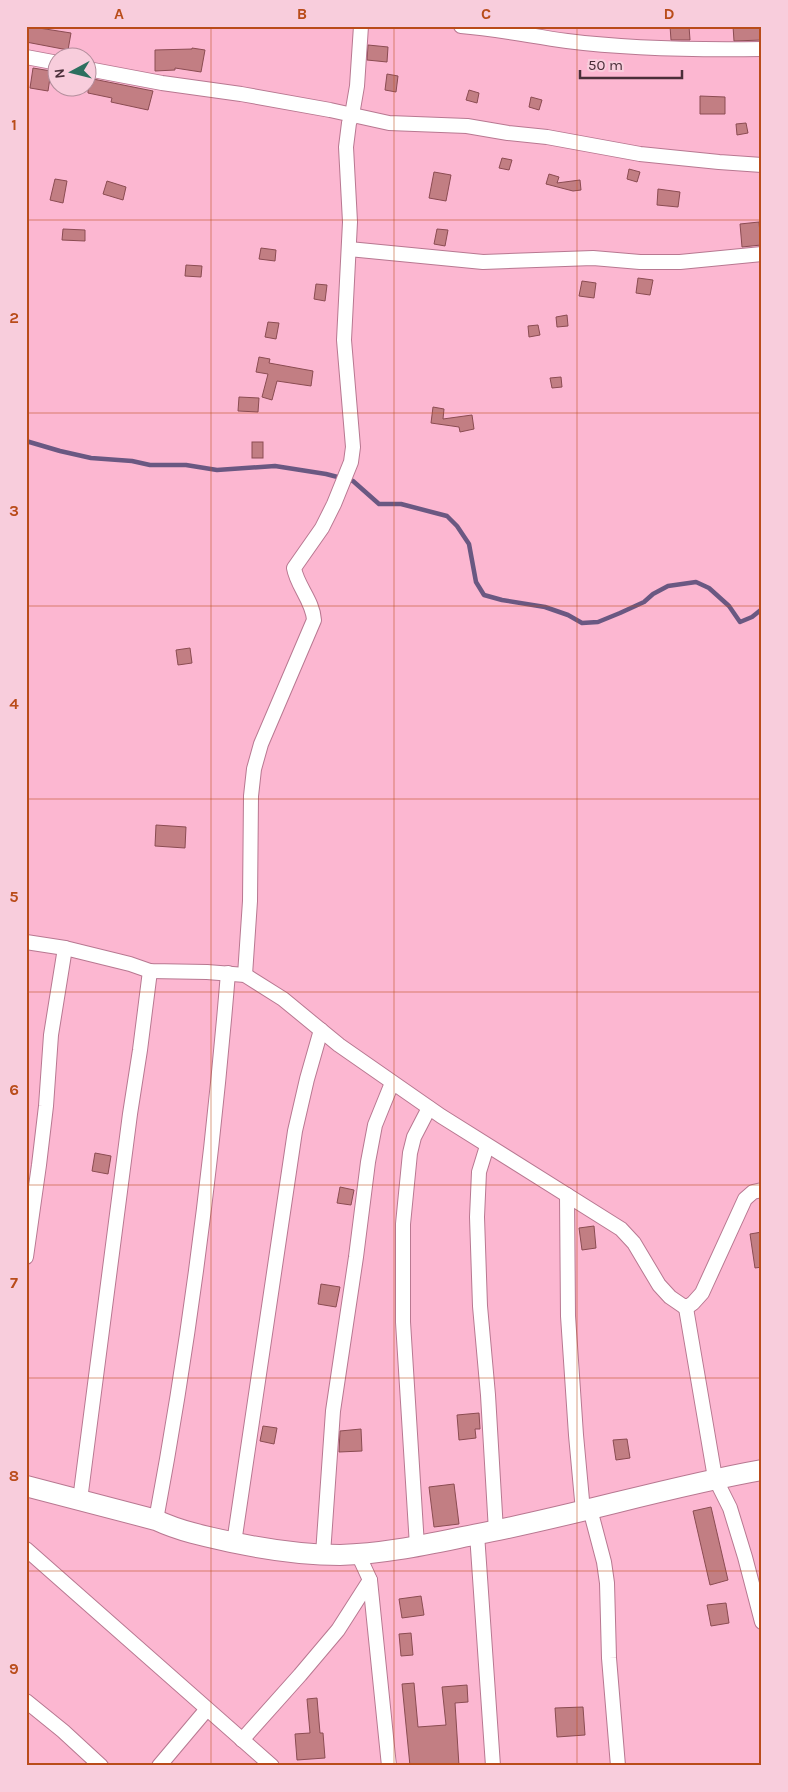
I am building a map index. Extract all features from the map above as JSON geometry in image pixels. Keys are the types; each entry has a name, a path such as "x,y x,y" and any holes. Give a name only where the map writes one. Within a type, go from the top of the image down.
{"street":[{"path":"245,975 250,901 251,796 254,769 261,744 314,620 294,568 322,528 334,504 351,462 353,447 344,340 350,222 346,147 357,86 361,26"},
{"path":"461,26 485,27 568,41 688,50 762,49"},
{"path":"26,57 48,61"},
{"path":"98,70 389,123 467,126 547,137 640,154 762,165"},
{"path":"349,249 484,262 593,258 640,262 680,262 762,254"},
{"path":"26,942 65,948 130,964 150,971 228,972 245,975 283,999 339,1044 429,1108 486,1146 621,1229 634,1243 659,1285 670,1297 686,1308 715,1478 730,1508 762,1622"},
{"path":"26,1257 42,1145 51,1035 65,948"},
{"path":"80,1500 150,971"},
{"path":"156,1520 175,1416 190,1314 228,972"},
{"path":"234,1543 295,1131 307,1079 322,1030"},
{"path":"323,1554 332,1411 356,1257 368,1162 375,1124 392,1083"},
{"path":"417,1546 403,1322 403,1224 410,1153 414,1138 429,1108"},
{"path":"486,1146 479,1172 476,1218 480,1306 488,1395 486,1533 493,1766"},
{"path":"686,1308 702,1293 746,1199 753,1192 762,1190"},
{"path":"567,1195 568,1316 576,1435 587,1510 604,1562 607,1583 610,1658 618,1766"},
{"path":"26,1486 156,1520 182,1531 210,1539 264,1550 358,1554 417,1546 486,1533 715,1478 762,1470"},
{"path":"26,1549 272,1766"},
{"path":"358,1554 370,1580 389,1766"},
{"path":"242,1740 338,1630 370,1580"},
{"path":"26,1701 63,1731 101,1766"},
{"path":"159,1766 207,1709"}],"building":[{"path":"26,26 39,26 39,28 71,33 68,48 58,48 26,42"},
{"path":"670,26 689,26 690,40 671,40"},
{"path":"733,26 761,26 762,40 734,41"},
{"path":"368,45 388,47 387,62 367,60"},
{"path":"192,48 205,50 201,72 175,68 175,70 155,71 155,50"},
{"path":"33,68 48,70 48,91 30,88"},
{"path":"387,74 398,76 396,92 385,90"},
{"path":"98,80 153,91 148,110 111,102 112,98 98,95"},
{"path":"469,90 479,93 477,103 466,100"},
{"path":"700,96 725,97 725,114 700,114"},
{"path":"531,97 542,100 539,110 529,107"},
{"path":"746,123 748,133 737,135 736,124"},
{"path":"502,158 512,160 509,170 499,168"},
{"path":"629,169 640,172 637,182 627,179"},
{"path":"434,172 451,175 446,201 429,198"},
{"path":"549,174 559,177 557,183 580,180 581,190 573,191 546,184"},
{"path":"55,179 67,181 63,203 50,200"},
{"path":"107,181 126,187 123,200 103,194"},
{"path":"658,189 680,192 678,207 657,205"},
{"path":"759,222 761,245 742,247 740,224"},
{"path":"63,229 85,230 85,241 62,240"},
{"path":"437,229 448,230 445,246 434,244"},
{"path":"261,248 276,250 275,261 259,259"},
{"path":"186,265 202,266 201,277 185,276"},
{"path":"638,278 653,280 650,295 636,293"},
{"path":"582,281 596,283 594,298 579,296"},
{"path":"316,284 327,285 325,301 314,299"},
{"path":"567,315 568,326 557,327 556,317"},
{"path":"268,322 279,323 276,339 265,337"},
{"path":"538,325 540,335 529,337 528,326"},
{"path":"259,357 270,359 269,363 313,371 311,386 277,381 272,400 262,397 268,374 256,372"},
{"path":"561,377 562,387 552,388 550,378"},
{"path":"239,397 259,398 258,412 238,411"},
{"path":"433,407 444,409 443,419 472,415 474,429 460,432 459,427 431,423"},
{"path":"252,442 263,442 263,458 252,458"},
{"path":"190,648 192,663 178,665 176,650"},
{"path":"156,825 186,827 185,848 155,846"},
{"path":"95,1153 111,1156 108,1174 92,1171"},
{"path":"340,1187 354,1190 351,1205 337,1203"},
{"path":"594,1226 596,1248 582,1250 579,1228"},
{"path":"762,1232 762,1267 755,1268 750,1234"},
{"path":"321,1284 340,1287 336,1307 318,1304"},
{"path":"479,1413 480,1429 475,1429 476,1438 459,1440 457,1415"},
{"path":"263,1426 277,1428 274,1444 260,1441"},
{"path":"361,1429 362,1451 339,1452 340,1431"},
{"path":"627,1439 630,1458 616,1460 613,1440"},
{"path":"454,1484 459,1524 434,1527 429,1487"},
{"path":"711,1507 728,1580 710,1585 693,1511"},
{"path":"421,1596 424,1615 402,1618 399,1599"},
{"path":"726,1603 729,1623 711,1626 707,1605"},
{"path":"411,1633 413,1655 401,1656 399,1634"},
{"path":"414,1683 418,1727 446,1725 442,1687 467,1685 468,1702 455,1703 459,1766 410,1766 402,1684"},
{"path":"317,1698 320,1733 323,1733 325,1758 297,1760 295,1734 310,1733 307,1699"},
{"path":"583,1707 585,1735 557,1737 555,1708"}],"waterway":[{"path":"26,441 91,458 132,461 150,465 186,465 217,470 275,466 326,474 353,481 379,504 401,504 447,516 457,526 469,544 476,582 484,595 545,607 568,615 582,623 598,622 620,613 644,602 653,594 668,586 696,582 709,588 729,606 740,622 752,617 762,609"}]}
